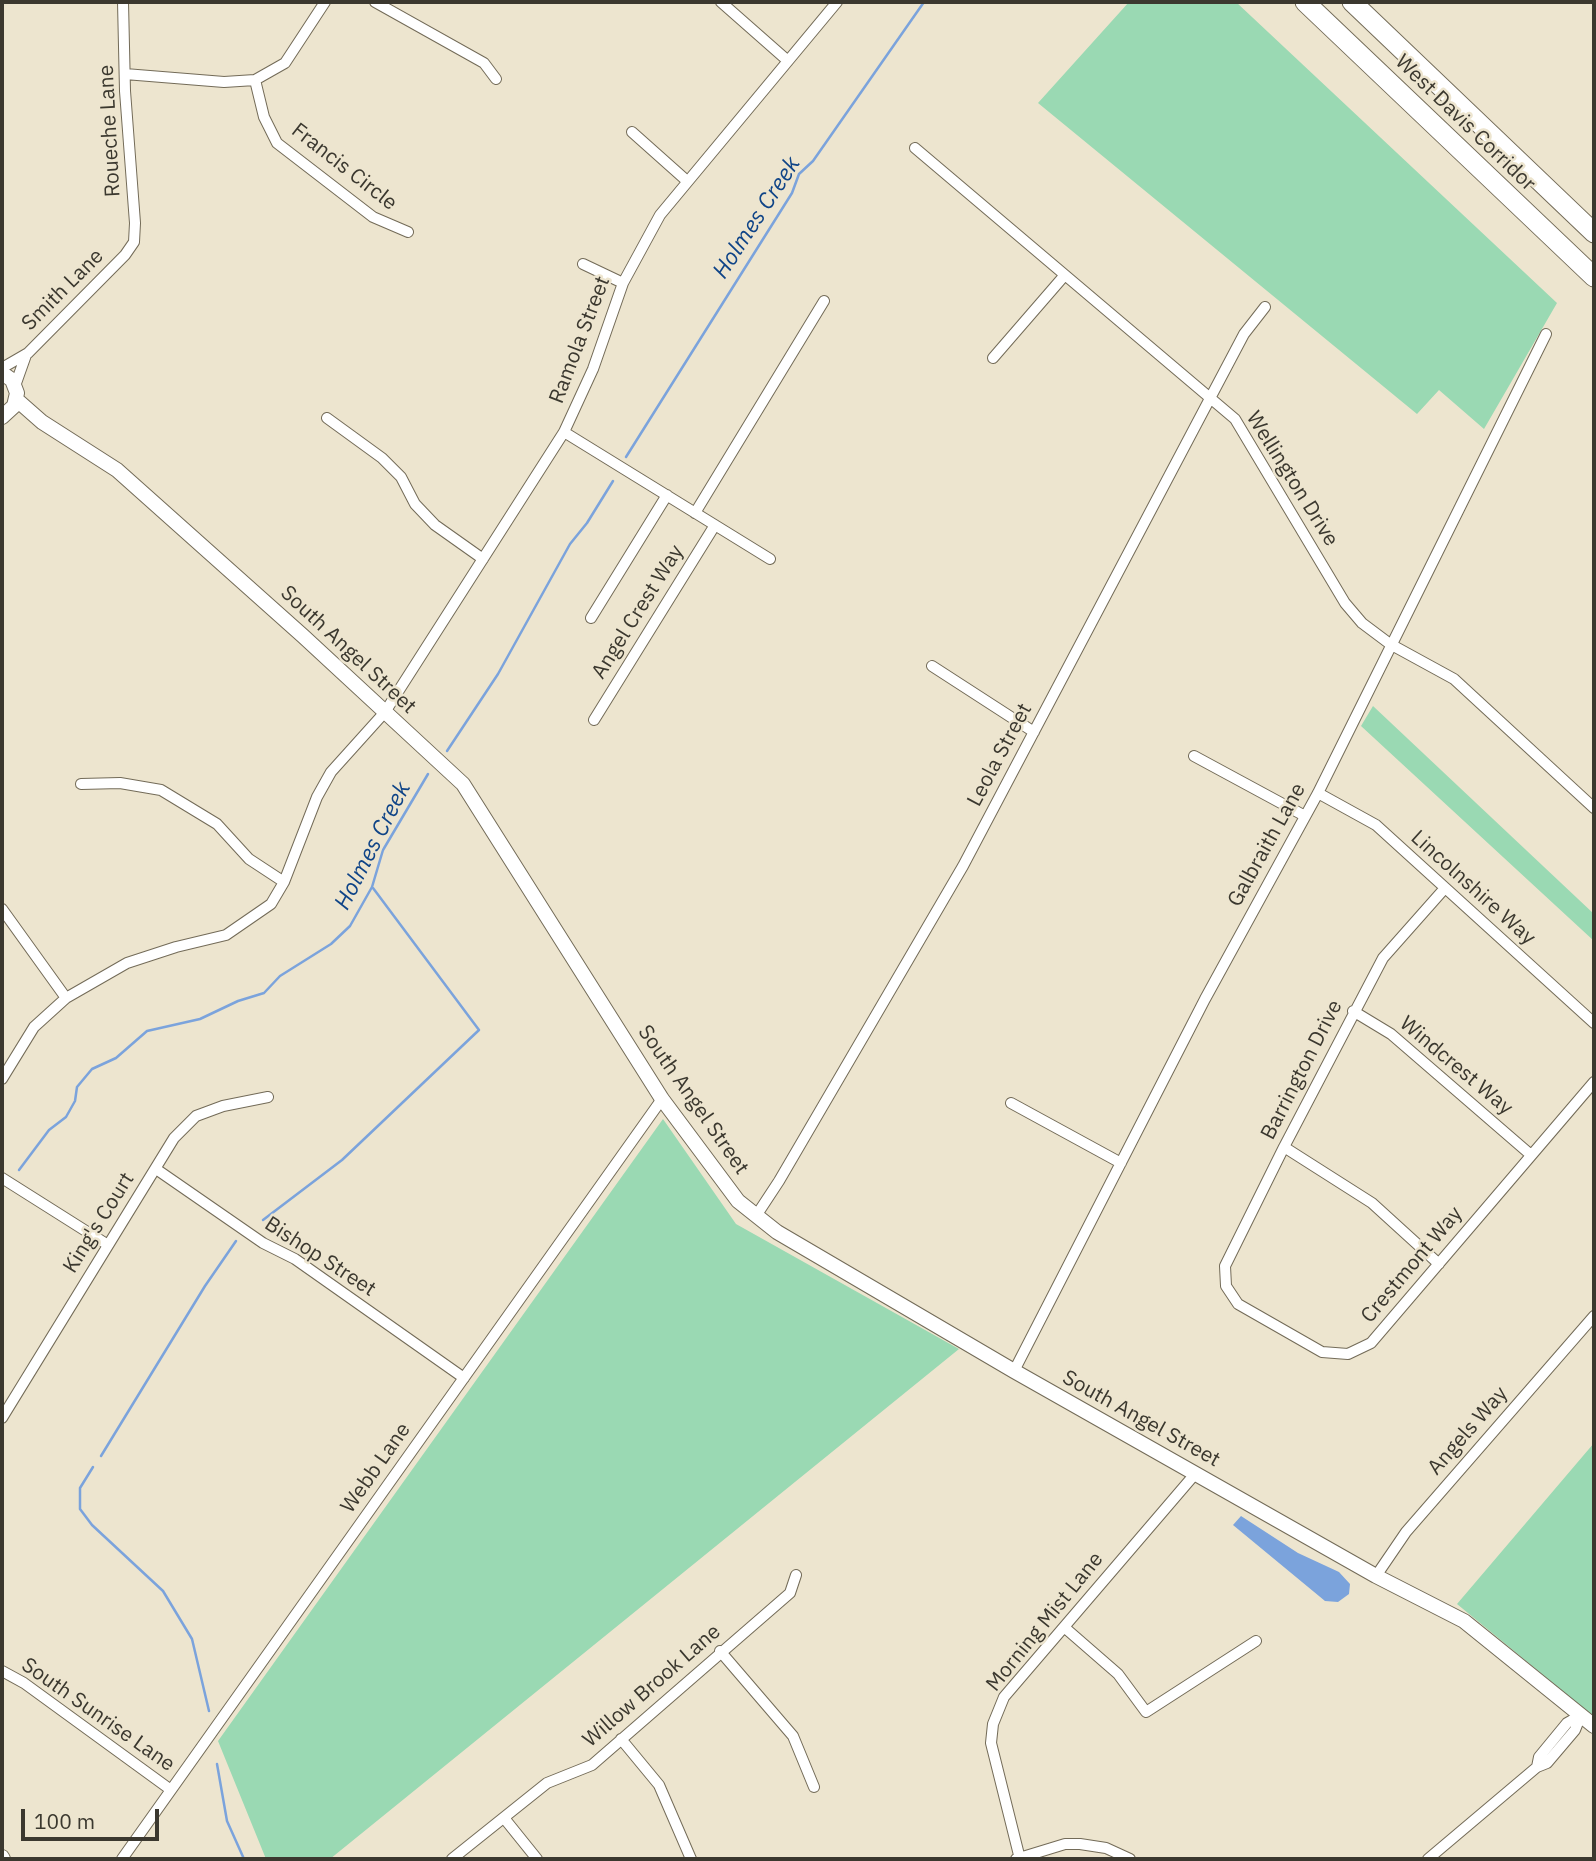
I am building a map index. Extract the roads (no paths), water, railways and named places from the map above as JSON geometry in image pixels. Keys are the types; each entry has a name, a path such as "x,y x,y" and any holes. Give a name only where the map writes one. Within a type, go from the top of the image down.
{"highway":[{"name":"West Davis Corridor","path":"1305,2 1594,277"},
{"name":"West Davis Corridor","path":"1352,2 1594,233"}],"street":[{"name":"Roueche Lane","path":"122,2 135,223 134,242 125,255"},
{"path":"125,74 224,82 255,80 285,63 325,2"},
{"path":"375,2 484,63 496,79"},
{"path":"721,2 788,61"},
{"name":"Ramola Street","path":"2,1079 34,1027 66,998 127,963 226,935 271,904 284,882 317,797 331,772 385,712 564,432 593,369 623,283 660,215 837,2"},
{"name":"Francis Circle","path":"255,80 264,117 277,143 373,217 391,228 408,232"},
{"path":"632,132 687,181"},
{"name":"Wellington Drive","path":"915,148 1235,419 1345,603 1362,623 1390,644 1454,679 1594,808"},
{"name":"Smith Lane","path":"2,371 28,353 125,255"},
{"path":"583,264 623,283"},
{"path":"993,358 1064,276"},
{"path":"695,513 824,301"},
{"name":"Leola Street","path":"756,1216 963,866 1244,334 1265,307"},
{"name":"Galbraith Lane","path":"1014,1371 1205,999 1318,793 1546,334"},
{"name":"Smith Lane","path":"16,393 28,353"},
{"name":"South Angel Street","path":"2,371 16,393 42,422 117,470 463,785 662,1099 738,1201 776,1233 1014,1371 1376,1576 1464,1621 1594,1726"},
{"path":"2,417 16,393"},
{"name":"South Angel Street","path":"2,417 42,422"},
{"path":"327,418 382,458 401,477 415,504 435,525 482,559"},
{"path":"564,432 770,559"},
{"path":"591,618 667,495"},
{"name":"Angel Crest Way","path":"594,720 715,525"},
{"path":"932,666 1034,732"},
{"path":"1194,756 1305,816"},
{"path":"81,785 120,783 161,790 217,824 249,859 284,882"},
{"name":"Lincolnshire Way","path":"1318,793 1376,825 1594,1023"},
{"name":"Barrington Drive","path":"1226,1286 1225,1266 1382,958 1445,888"},
{"path":"2,909 66,998"},
{"name":"Windcrest Way","path":"1353,1011 1391,1034 1531,1155"},
{"name":"Crestmont Way","path":"1226,1286 1238,1304 1322,1352 1348,1354 1371,1343 1594,1082"},
{"name":"King's Court","path":"2,1418 174,1138 196,1116 223,1106 268,1097"},
{"name":"Webb Lane","path":"122,1859 662,1099"},
{"path":"1011,1103 1121,1163"},
{"path":"1284,1147 1372,1203 1439,1264"},
{"name":"Bishop Street","path":"156,1169 263,1243 295,1259 464,1378"},
{"path":"2,1178 108,1245"},
{"name":"Angels Way","path":"1376,1576 1406,1532 1594,1316"},
{"name":"Morning Mist Lane","path":"1019,1859 994,1765 991,1743 993,1724 1004,1696 1195,1474"},
{"name":"Willow Brook Lane","path":"452,1859 547,1783 592,1765 720,1651 790,1593 796,1575"},
{"path":"1063,1627 1118,1674 1146,1712 1256,1641"},
{"path":"720,1651 793,1736 814,1787"},
{"name":"South Sunrise Lane","path":"2,1671 24,1682 171,1790"},
{"path":"1428,1859 1442,1855 1537,1767 1547,1763 1575,1730 1581,1716"},
{"path":"621,1739 659,1785 691,1859"},
{"path":"504,1818 537,1859"},
{"path":"1019,1859 1065,1844 1106,1848 1130,1859"}],"water":[{"path":"1241,1516 1298,1553 1339,1572 1350,1584 1349,1594 1338,1602 1325,1601 1233,1525"}],"waterway":[{"name":"Holmes Creek","path":"626,457 792,193 799,174 813,161 924,2"},
{"name":"Holmes Creek","path":"447,751 498,674 570,544 587,523 613,481"},
{"name":"Holmes Creek","path":"19,1170 49,1130 66,1117 75,1101 77,1087 92,1069 116,1058 147,1031 200,1019 238,1001 264,993 280,976 331,944 350,926 372,887 383,850 428,774"},
{"path":"263,1220 342,1160 479,1030 373,888"},
{"path":"101,1456 205,1286 236,1241"},
{"path":"93,1467 80,1488 80,1509 92,1525 163,1591 192,1639 209,1711"},
{"path":"217,1764 227,1821 244,1859"}]}
